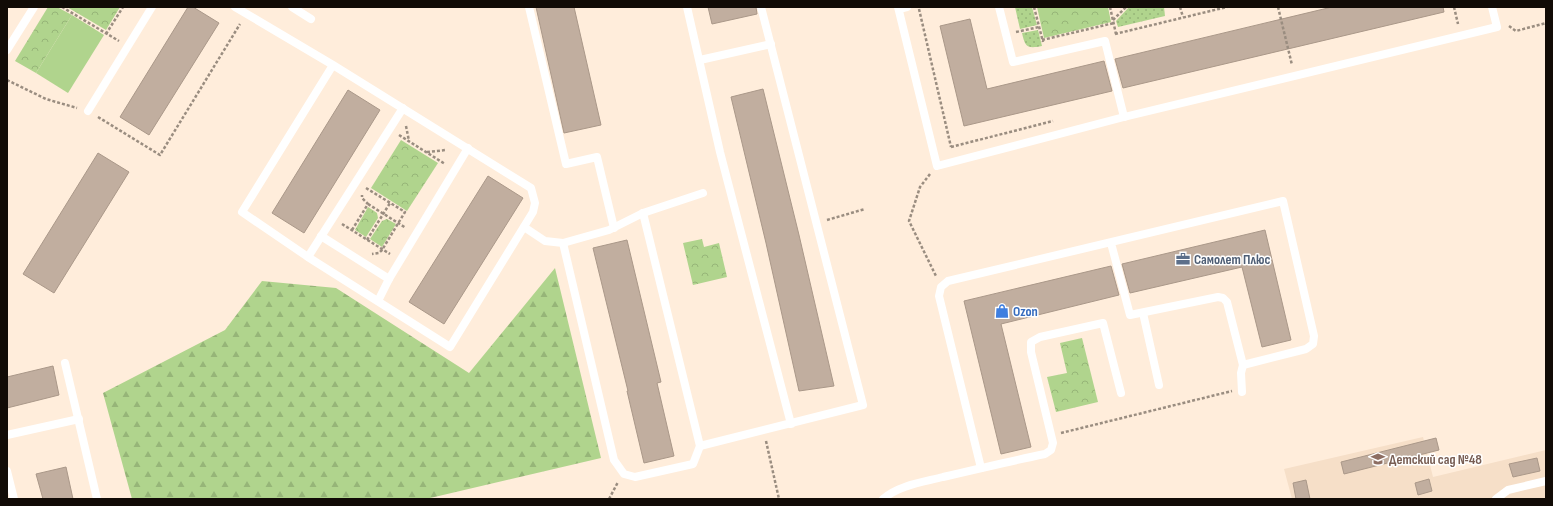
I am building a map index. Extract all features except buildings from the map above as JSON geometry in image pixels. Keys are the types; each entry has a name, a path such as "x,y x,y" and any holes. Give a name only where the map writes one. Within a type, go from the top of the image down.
{"lane":[{"path":"7,50 34,7"},
{"path":"88,111 152,7"},
{"path":"235,7 333,65 531,188 535,203 533,212 450,347 308,257 242,212 333,65"},
{"path":"292,7 311,19"},
{"path":"529,7 566,164 597,157 614,228"},
{"path":"687,7 720,152 791,424"},
{"path":"700,446 863,405 762,7"},
{"path":"999,7 1013,62 1106,41 1124,117"},
{"path":"901,8 937,166 1124,117 1498,27 1492,7"},
{"path":"700,60 771,44"},
{"path":"308,257 403,108"},
{"path":"378,301 389,279 468,148"},
{"path":"524,226 545,241 563,244 614,228 643,213 703,193"},
{"path":"981,468 939,296 941,287 948,281 1283,201 1314,336 1313,344 1306,349 1243,365"},
{"path":"563,244 614,460 624,474 635,477 693,464 700,446 643,213"},
{"path":"321,236 389,279"},
{"path":"1111,243 1130,316 1218,297 1224,298 1227,302 1243,365 1241,373 1242,390"},
{"path":"1143,313 1159,385"},
{"path":"883,499 887,495 905,487 1045,454 1051,450 1054,443 1031,352 1031,342 1040,337 1103,323 1121,393"},
{"path":"65,363 97,499"},
{"path":"7,435 79,419"},
{"path":"7,471 14,499"},
{"path":"1496,499 1508,490 1546,481"}],"path":[{"path":"62,7 128,47"},
{"path":"106,34 123,7"},
{"path":"918,7 955,162"},
{"path":"1034,7 1046,54"},
{"path":"1110,7 1116,34"},
{"path":"1042,40 1114,22 1126,7"},
{"path":"1180,7 1183,18"},
{"path":"1106,41 1116,34 1227,7"},
{"path":"1278,7 1294,77"},
{"path":"1454,7 1458,25"},
{"path":"7,80 46,99 88,111 160,155 246,14"},
{"path":"1494,16 1516,31 1546,23"},
{"path":"1006,35 1039,27"},
{"path":"389,129 454,169"},
{"path":"937,166 920,187 909,221 941,287"},
{"path":"371,255 379,253 382,250 399,224 405,212 365,188 362,192 362,198 368,204 384,214 399,224 416,235"},
{"path":"367,240 390,203"},
{"path":"352,230 368,204"},
{"path":"816,222 865,209"},
{"path":"333,218 400,261"},
{"path":"1051,435 1242,390"},
{"path":"764,431 779,499"},
{"path":"609,499 624,474"}],"shaded area":[{"name":"Детский сад №48","path":"1423,437 1433,477 1546,450 1546,499 1292,499 1284,469"}],"green space":[{"path":"48,7 57,7 72,15 36,73 15,61"},
{"path":"67,7 120,7 106,30"},
{"path":"1015,7 1032,7 1037,25 1020,29"},
{"path":"1037,7 1108,7 1111,22 1044,38"},
{"path":"1129,7 1164,7 1165,16 1118,27 1116,21"},
{"path":"72,15 104,35 68,93 36,73"},
{"path":"1038,30 1042,46 1028,46 1024,41 1022,33"},
{"path":"401,140 438,163 407,211 371,188"},
{"path":"368,207 377,213 378,218 366,237 355,230"},
{"path":"387,219 396,224 382,247 370,239 382,221"},
{"path":"702,239 704,247 719,243 727,277 693,285 683,243"},
{"path":"555,268 601,458 426,499 132,499 103,393 225,330 262,281 336,288 469,373"},
{"path":"1082,338 1098,402 1056,412 1047,377 1067,373 1060,343"}],"place":[{"name":"Самолет Плюс","path":"1183,259"},
{"name":"Ozon","path":"1002,311"},
{"name":"Детский сад №48","path":"1378,459"}]}
